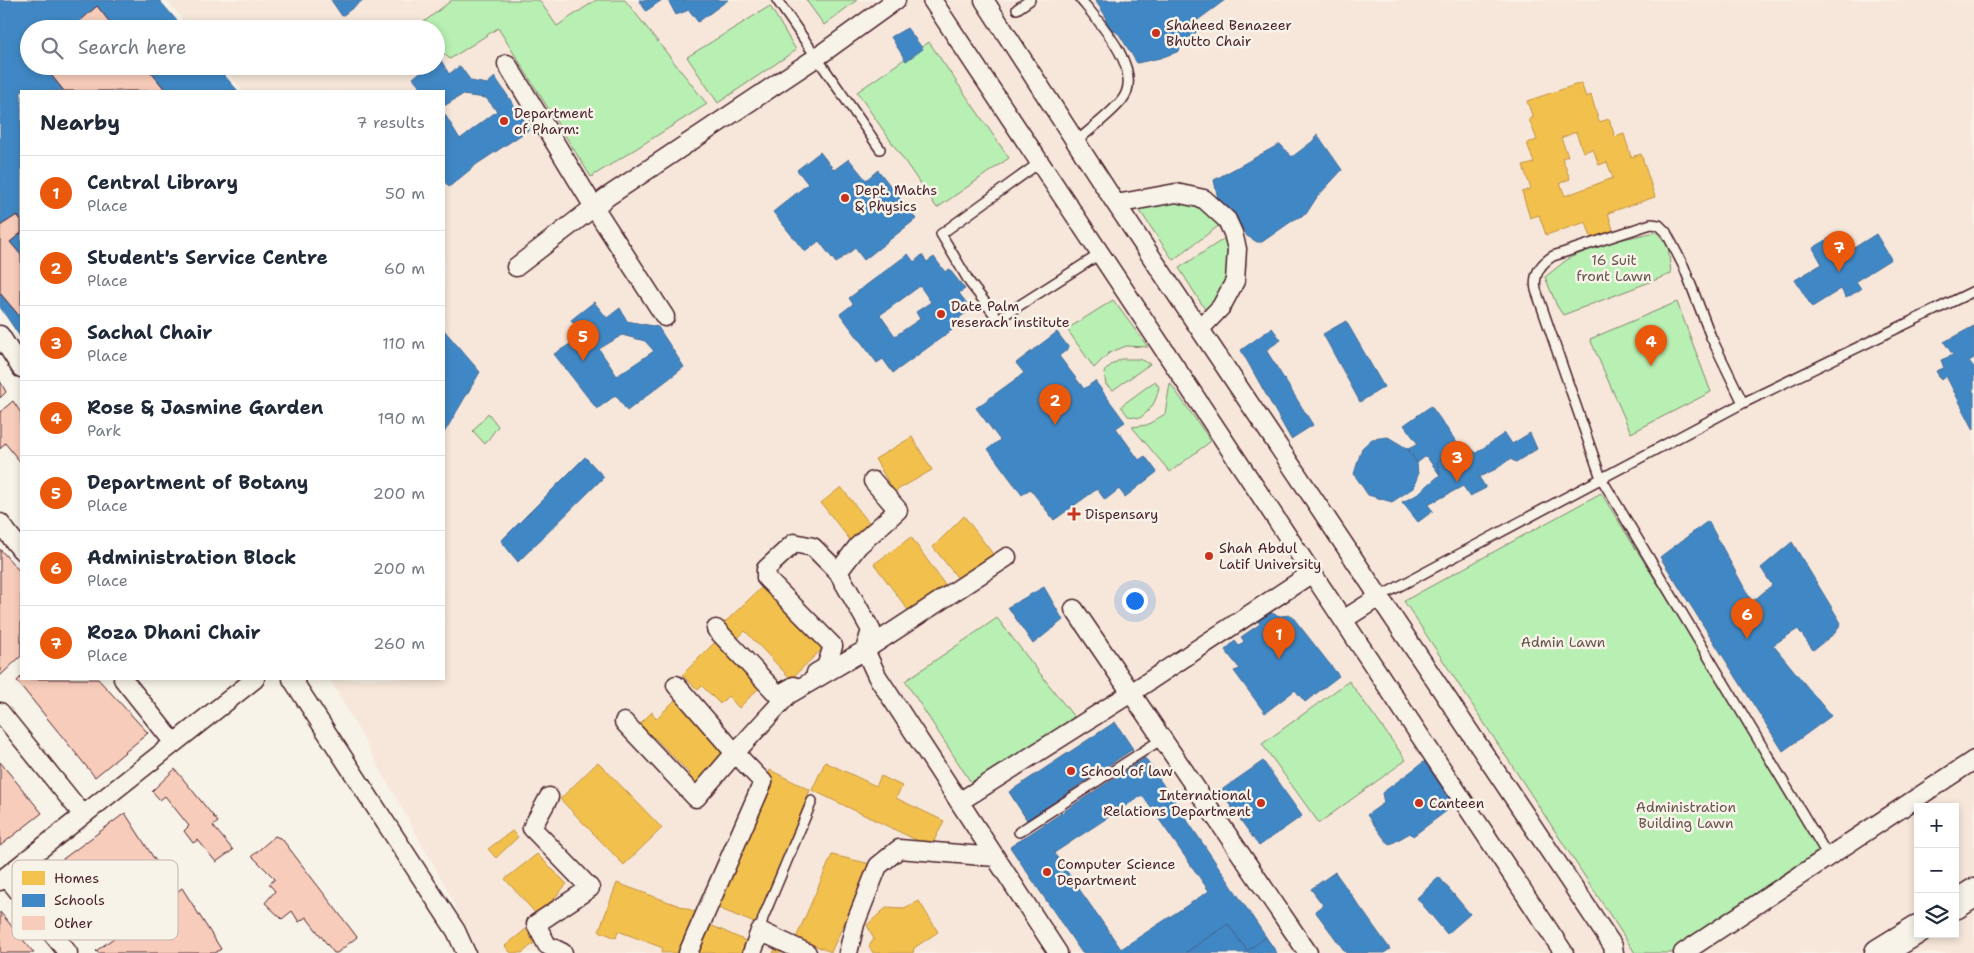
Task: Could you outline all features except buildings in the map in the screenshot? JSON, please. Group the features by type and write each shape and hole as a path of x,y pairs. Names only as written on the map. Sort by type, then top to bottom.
{"main road":[{"path":"1959,902 1974,893"},
{"path":"1879,953 1914,931"}],"street":[{"path":"516,266 594,207 816,58 896,0"},
{"path":"932,0 1564,953"},
{"path":"984,0 1116,204 1613,946 1614,953"},
{"path":"507,64 594,207 665,317"},
{"path":"1116,204 1176,193 1204,199 1226,220 1234,233 1236,249 1235,281 1221,308 1200,329"},
{"path":"0,335 20,366"},
{"path":"838,572 858,546 898,510 873,482"},
{"path":"0,523 20,549"},
{"path":"716,630 778,695 826,667 833,646 766,578 766,569 794,543 813,547 838,572 871,630 865,650 877,676 1058,953"},
{"path":"624,722 696,798 788,695 865,650 1007,557"},
{"path":"959,802 1131,693 1312,573"},
{"path":"1343,620 1379,597"},
{"path":"1074,609 1308,953"},
{"path":"124,680 174,743"},
{"path":"27,860 255,680"},
{"path":"293,680 456,931 466,953"},
{"path":"676,685 763,782 688,953"},
{"path":"0,712 83,815"},
{"path":"1683,953 1974,760"},
{"path":"549,797 532,828 590,888 536,924 546,945 563,953"},
{"path":"848,953 855,924 878,866 899,849 995,856"},
{"path":"3,879 12,889"},
{"path":"752,953 760,931 807,953"},
{"path":"57,940 68,953"}],"lane":[{"path":"777,0 880,149"},
{"path":"1017,9 1030,0"},
{"path":"1076,142 1122,100 1127,91 1128,79 1120,52 1081,0"},
{"path":"1039,163 941,234 970,283 998,319 1100,254"},
{"path":"1743,404 1711,337 1684,268 1666,232 1659,226 1650,224 1553,256 1544,262 1537,272 1534,281 1536,290 1601,478 1828,856"},
{"path":"1379,597 1743,404 1974,291"},
{"path":"1019,832 1162,739"},
{"path":"760,931 763,918 812,801"}],"shaded area":[{"name":"Shah Abdul Latif University","path":"166,0 1974,0 1974,953 476,953 450,895 331,680 445,680 445,431 480,372 445,329 445,90 242,90 230,75 445,75 445,20 183,20"}],"green space":[{"path":"452,0 539,0 557,26 596,0 625,0 707,104 591,177 498,28 450,59 445,55 445,20 426,20"},
{"path":"806,0 857,0 824,25"},
{"path":"770,6 796,50 718,103 687,57"},
{"path":"929,42 1009,158 937,208 857,92"},
{"path":"1144,198 1204,199 1221,224 1173,260 1138,208"},
{"name":"16 Suit front Lawn","path":"1656,232 1668,245 1671,274 1563,315 1557,306 1545,277 1569,258 1609,242"},
{"path":"1233,233 1235,281 1208,314 1179,268"},
{"path":"1113,300 1148,347 1126,346 1109,353 1094,368 1067,329"},
{"path":"1677,302 1711,392 1631,433 1590,339"},
{"path":"1121,359 1139,359 1150,364 1113,390 1106,385 1104,372"},
{"path":"1155,381 1159,387 1155,401 1148,411 1140,418 1128,416 1121,406"},
{"path":"1170,383 1211,441 1170,472 1132,427 1147,425 1165,414"},
{"path":"488,413 498,426 485,444 473,431"},
{"name":"Admin Lawn","path":"1601,493 1828,856 1696,953 1635,953 1404,601"},
{"path":"997,618 1074,717 974,787 905,681"},
{"path":"1349,681 1406,760 1319,823 1262,744"}],"place":[{"name":"Shaheed Benazeer Bhutto Chair","path":"1156,33"},
{"name":"Department of Pharm:","path":"504,121"},
{"name":"Dept. Maths & Physics","path":"845,198"},
{"name":"Roza Dhani Chair","path":"1839,272"},
{"name":"Date Palm reserach institute","path":"941,314"},
{"name":"Department of Botany","path":"583,361"},
{"name":"Rose & Jasmine Garden","path":"1651,366"},
{"name":"Student's Service Centre","path":"1055,425"},
{"name":"Sachal Chair","path":"1457,482"},
{"name":"Dispensary","path":"1074,514"},
{"name":"Shah Abdul Latif University","path":"1209,556"},
{"name":"Administration Block","path":"1747,639"},
{"name":"Central Library","path":"1279,659"},
{"name":"School of law","path":"1071,771"},
{"name":"International Relations Department","path":"1261,803"},
{"name":"Canteen","path":"1419,803"},
{"name":"Computer Science Department","path":"1047,872"}],"park label":[{"name":"Administration Building Lawn","path":"1686,816"}]}
